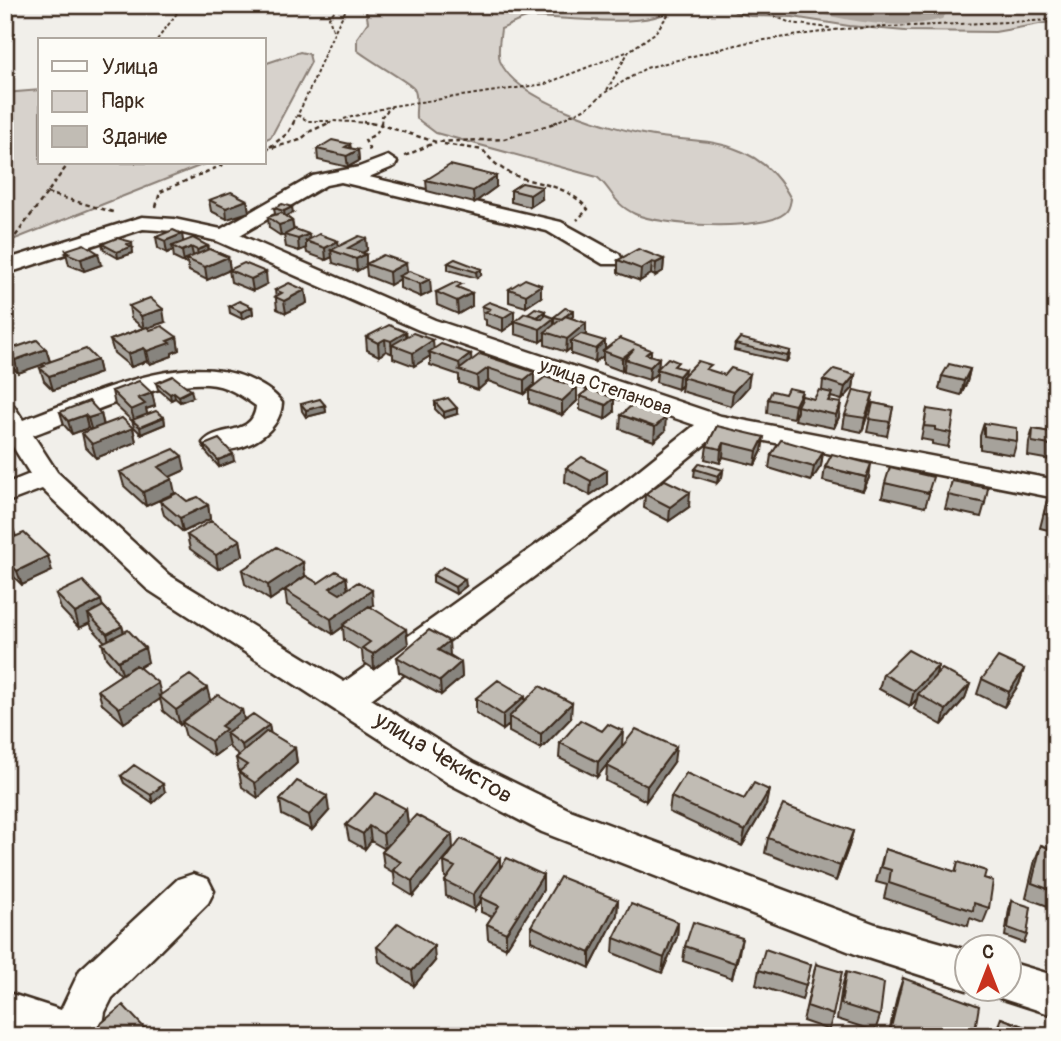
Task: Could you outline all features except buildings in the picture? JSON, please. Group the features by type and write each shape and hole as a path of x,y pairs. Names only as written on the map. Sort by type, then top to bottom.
{"street":[{"path":"224,236 320,180 364,172 388,162"},
{"path":"341,176 554,226 611,259"},
{"path":"5,267 142,223"},
{"name":"улица Степанова","path":"142,223 174,225 224,236 427,325 715,423 1056,489"},
{"path":"12,422 158,379 213,376 256,392 269,403 270,415 263,426 250,433 217,443"},
{"name":"улица Чекистов","path":"12,422 46,477 158,582 461,773 556,821 873,942 953,966"},
{"path":"346,699 630,491 715,423"},
{"path":"5,494 46,477"},
{"path":"5,1013 77,1036 83,1010 96,984 193,891"},
{"path":"1023,986 1056,996"}],"path":[{"path":"158,38 183,5"},
{"path":"333,30 329,17 340,5"},
{"path":"266,149 288,133 299,115 330,46 333,30 349,5"},
{"path":"266,150 300,140 311,131 333,121 392,106 545,84 629,51 655,33 675,5"},
{"path":"746,5 791,23 842,29"},
{"path":"392,106 382,116 376,134 365,140 368,150 388,162 417,153 436,142 504,139 555,123 588,107 606,92 653,66 744,43 842,29 1056,20"},
{"path":"606,92 629,51"},
{"path":"299,115 308,121 359,121 381,125 436,142 483,150 494,167 512,176 574,194 588,209 564,232"},
{"path":"5,249 68,164"},
{"path":"47,193 107,209 142,223 159,203 160,192 225,164"}],"green space":[{"path":"365,5 675,5 666,13 631,20 524,19 501,29 500,61 525,89 568,111 637,133 714,143 752,156 780,182 791,199 789,208 773,219 756,223 711,225 666,222 627,210 597,177 436,133 416,118 417,99 414,89 357,50 357,38 368,22"},
{"path":"728,5 1056,5 1056,21 995,32 905,31 793,17 750,16 735,12"},
{"path":"300,52 309,54 311,62 271,137 266,139 266,63"},
{"path":"38,90 38,164 204,164 5,243 5,93"}],"waterway":[{"path":"807,5 851,14 908,19 933,16 940,12 944,5"}]}
